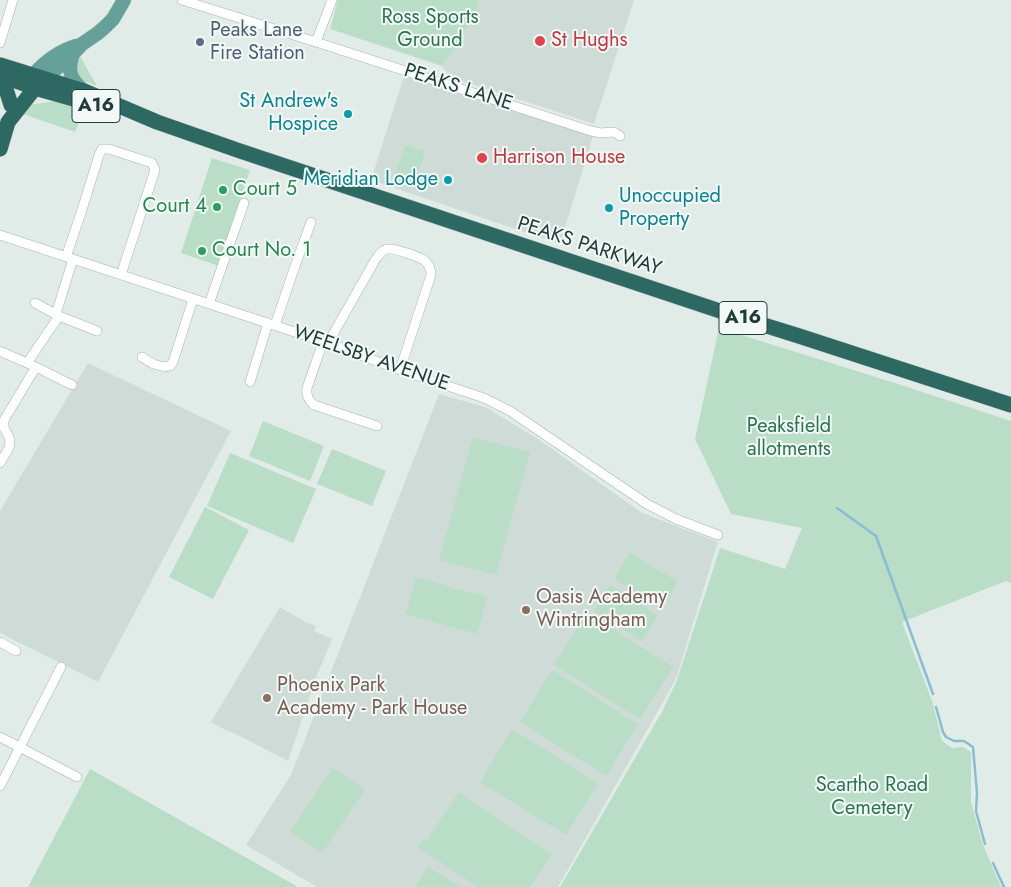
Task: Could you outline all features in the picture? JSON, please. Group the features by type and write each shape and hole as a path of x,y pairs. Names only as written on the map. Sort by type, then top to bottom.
{"highway":[{"name":"PEAKS PARKWAY","path":"0,65 35,81 240,151 734,316 1011,405"},
{"name":"PEAKS PARKWAY","path":"0,77 35,81 84,91 157,122"},
{"path":"0,77 11,104 0,149"},
{"path":"11,104 35,81"},
{"path":"8,122 35,81"}],"main road":[{"path":"35,81 51,59 66,49 77,49 106,26 124,0"},
{"name":"A16","path":"77,49 70,61 70,72 76,84 84,91"}],"street":[{"path":"0,43 13,0"},
{"name":"PEAKS LANE","path":"182,0 592,132 600,134 614,132 620,136"},
{"path":"316,42 332,0"},
{"path":"0,463 9,448 10,442 4,428 4,420 57,315 82,210 102,149 109,149 152,163 155,170 121,275"},
{"path":"210,304 244,203"},
{"path":"250,382 312,222"},
{"name":"WEELSBY AVENUE","path":"0,234 326,342 400,370 484,398 510,411 647,504 676,519 718,535"},
{"path":"377,426 314,404 308,398 307,388 326,342 374,262 382,251 388,249 422,258 429,266 431,276 400,370"},
{"path":"142,357 152,365 170,366 193,299"},
{"path":"35,304 97,331"},
{"path":"2,356 31,365 72,385"},
{"path":"0,642 16,651"},
{"path":"0,786 61,666"},
{"path":"0,737 77,777"}],"shaded area":[{"name":"St Hughs","path":"479,0 634,0 594,124 450,77 442,66 475,17"},
{"name":"Harrison House","path":"404,76 593,136 560,244 371,180"},
{"path":"88,363 231,431 98,682 0,633 0,511"},
{"name":"Oasis Academy Wintringham","path":"439,394 485,407 538,439 642,513 718,542 676,679 558,887 317,887 246,845 291,775"},
{"name":"Phoenix Park Academy - Park House","path":"280,607 305,622 316,626 314,631 332,639 317,675 288,761 211,722"}],"green space":[{"name":"Ross Sports Ground","path":"338,0 479,0 475,17 442,66 330,29"},
{"path":"80,56 97,86 84,81 76,71 77,58"},
{"path":"56,101 83,111 75,132 20,113 29,105"},
{"path":"405,145 425,151 413,188 393,182"},
{"path":"212,158 250,170 219,266 181,253"},
{"path":"719,328 1011,421 1011,583 1006,581 902,622 932,701 942,741 952,748 963,747 971,752 971,802 983,845 1001,887 560,887 663,710 677,680 720,548 785,569 802,528 731,514 695,439"},
{"path":"263,421 324,446 310,481 249,456"},
{"path":"473,437 530,452 496,575 439,560"},
{"path":"332,449 386,471 372,506 317,484"},
{"path":"230,453 316,489 293,543 207,506"},
{"path":"205,507 249,530 213,599 169,577"},
{"path":"630,552 678,582 662,608 614,579"},
{"path":"416,577 487,597 477,634 406,614"},
{"path":"610,585 658,615 642,641 594,611"},
{"path":"587,613 673,667 640,719 554,665"},
{"path":"552,670 638,724 606,776 520,722"},
{"path":"512,729 598,783 566,835 480,782"},
{"path":"333,768 365,789 322,853 290,832"},
{"path":"90,769 298,887 28,887"},
{"path":"459,792 552,854 530,887 478,887 418,847 423,839 427,840"},
{"path":"428,867 461,887 415,887"}],"waterway":[{"path":"837,508 876,536 933,694"},
{"path":"936,707 946,737 954,741 964,741 973,747 977,793 976,811 985,844"},
{"path":"993,863 1004,887"}],"place":[{"name":"St Hughs","path":"540,41"},
{"name":"Peaks Lane Fire Station","path":"200,42"},
{"name":"St Andrew's Hospice","path":"348,114"},
{"name":"Harrison House","path":"482,158"},
{"name":"Meridian Lodge","path":"448,180"},
{"name":"Court 5","path":"223,190"},
{"name":"Court 4","path":"217,207"},
{"name":"Unoccupied Property","path":"609,208"},
{"name":"Court No. 1","path":"202,251"},
{"name":"Oasis Academy Wintringham","path":"526,610"},
{"name":"Phoenix Park Academy - Park House","path":"267,698"}],"park label":[{"name":"Peaksfield allotments","path":"789,438"},
{"name":"Scartho Road Cemetery","path":"872,798"}]}
